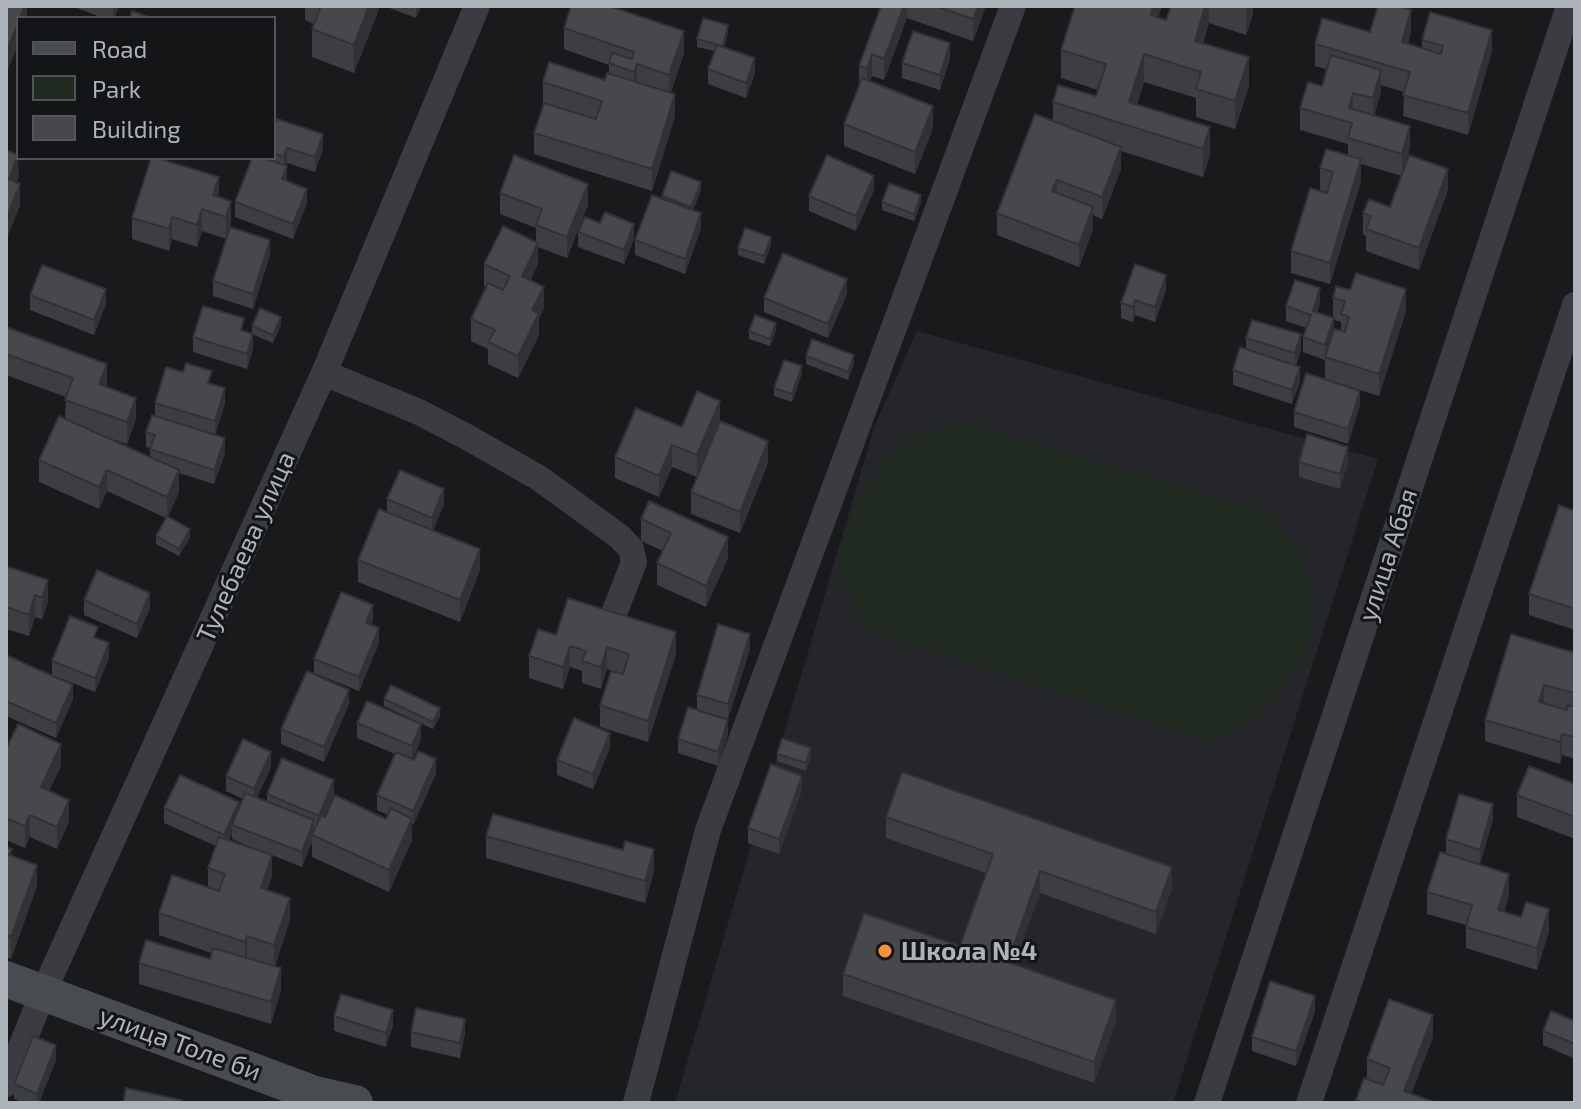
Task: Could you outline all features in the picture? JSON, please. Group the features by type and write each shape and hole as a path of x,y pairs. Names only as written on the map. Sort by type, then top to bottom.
{"main road":[{"name":"улица Толе би","path":"6,979 315,1094 355,1103"}],"street":[{"name":"Тулебаева улица","path":"6,1084 43,993 324,373 477,6"},
{"path":"636,1103 708,830 1013,6"},
{"name":"улица Абая","path":"1207,1103 1569,6"},
{"path":"1309,1103 1575,305"},
{"path":"324,373 419,412 467,437 539,478 620,537 631,549 634,562 611,621"}],"shaded area":[{"path":"917,331 1378,459 1173,1103 675,1103 875,425"}],"green space":[{"path":"966,423 1274,514 1301,551 1315,603 1308,648 1281,691 1245,727 1209,742 867,630 841,574 840,558 849,520 882,465 907,440"}],"building":[{"path":"6,6 25,6 21,16 16,16 16,29 6,52"},
{"path":"321,6 369,6 354,45 312,29"},
{"path":"571,6 609,6 684,31 669,75 637,64 634,72 609,63 612,53 632,59 634,52 564,28"},
{"path":"881,6 904,6 884,59 872,54 867,69 859,66"},
{"path":"935,6 978,6 973,19"},
{"path":"1075,6 1153,6 1151,15 1166,20 1171,6 1205,6 1195,41 1249,57 1235,101 1196,89 1201,72 1144,54 1129,102 1210,127 1203,149 1053,102 1058,85 1096,96 1106,64 1061,50"},
{"path":"1378,6 1398,6 1411,10 1402,42 1441,54 1443,46 1422,40 1430,12 1492,30 1468,113 1403,95 1410,72 1315,44 1322,18 1370,32"},
{"path":"703,18 728,25 723,46 697,39"},
{"path":"913,31 950,43 940,75 902,63"},
{"path":"717,45 755,58 746,83 708,69"},
{"path":"1331,55 1381,70 1373,98 1353,93 1349,108 1410,126 1402,154 1348,138 1352,123 1300,108 1308,82 1322,86"},
{"path":"549,62 605,80 607,73 675,94 652,169 534,133 544,103 596,119 602,101 543,82"},
{"path":"862,78 933,106 915,152 844,124"},
{"path":"1035,114 1121,147 1102,197 1057,180 1052,191 1093,207 1079,245 997,213"},
{"path":"277,119 323,134 315,157 287,148 284,157 276,154"},
{"path":"1326,149 1361,159 1330,263 1291,251 1310,188 1327,193 1333,172 1320,168"},
{"path":"6,150 16,154 9,179 20,184 6,219"},
{"path":"514,155 588,184 567,237 536,225 542,209 500,193"},
{"path":"827,155 874,176 856,216 809,196"},
{"path":"1409,155 1448,169 1419,248 1366,229 1371,216 1363,213 1369,199 1390,207"},
{"path":"150,160 164,160 219,177 213,195 231,201 226,217 202,209 197,225 172,217 169,229 132,218"},
{"path":"251,160 269,160 287,166 282,179 307,189 293,224 235,202"},
{"path":"671,171 701,182 691,207 662,196"},
{"path":"889,183 921,195 914,214 882,202"},
{"path":"652,195 701,213 685,259 635,240"},
{"path":"605,212 634,224 624,250 578,232 585,217 600,223"},
{"path":"503,226 538,243 522,276 544,287 532,310 539,313 518,356 488,342 495,330 471,319 488,283 503,290 510,276 484,264"},
{"path":"230,227 270,240 253,294 213,281"},
{"path":"745,228 771,237 764,256 738,248"},
{"path":"783,253 847,279 828,324 764,298"},
{"path":"1135,264 1166,275 1155,307 1135,300 1133,307 1121,303"},
{"path":"42,265 106,289 94,320 30,295"},
{"path":"1356,273 1406,289 1379,374 1325,357 1334,329 1345,332 1349,317 1341,314 1345,301 1333,298 1336,286 1350,290"},
{"path":"1295,280 1320,288 1313,311 1334,318 1325,345 1303,337 1311,315 1286,306"},
{"path":"203,306 244,318 241,330 253,334 247,354 193,337"},
{"path":"260,308 281,317 273,335 252,326"},
{"path":"755,315 776,323 770,339 749,331"},
{"path":"1252,320 1301,334 1295,353 1246,338"},
{"path":"6,327 107,364 99,384 136,398 127,422 65,400 73,378 6,354"},
{"path":"812,339 854,355 848,372 806,356"},
{"path":"1240,347 1300,367 1292,390 1233,370"},
{"path":"784,360 802,366 792,394 774,388"},
{"path":"186,363 212,371 208,383 225,388 215,421 155,403 166,367 183,372"},
{"path":"1306,373 1360,391 1348,429 1294,412"},
{"path":"697,391 720,401 697,455 672,445 659,476 615,457 636,408 682,427"},
{"path":"152,415 225,438 214,470 150,449 155,435 146,432"},
{"path":"59,416 179,470 167,497 107,470 99,487 39,460"},
{"path":"720,421 768,441 740,512 691,492"},
{"path":"1307,434 1348,447 1340,474 1299,462"},
{"path":"400,470 444,489 432,518 387,499"},
{"path":"649,501 728,537 706,586 657,563 671,533 641,519"},
{"path":"1559,505 1575,511 1575,609 1529,594"},
{"path":"379,509 480,549 460,600 358,560"},
{"path":"167,516 190,529 179,549 156,536"},
{"path":"6,566 48,580 42,598 35,595 29,615 6,607"},
{"path":"97,570 150,593 137,624 84,600"},
{"path":"341,592 373,605 366,623 379,628 359,677 314,659"},
{"path":"568,598 676,632 648,721 600,705 611,671 623,674 629,654 607,647 601,667 582,661 586,651 570,646 563,667 529,656 538,629 556,635"},
{"path":"70,616 98,627 94,637 109,643 95,678 52,661"},
{"path":"718,624 750,634 728,704 697,695"},
{"path":"1511,634 1575,653 1574,693 1544,685 1539,702 1567,710 1568,705 1575,707 1575,737 1562,734 1560,742 1485,720"},
{"path":"6,655 73,685 56,723 6,701"},
{"path":"307,671 349,690 324,747 281,729"},
{"path":"391,685 440,708 433,722 384,699"},
{"path":"367,701 421,724 412,746 357,723"},
{"path":"688,707 728,720 718,752 678,739"},
{"path":"574,718 610,733 593,774 557,760"},
{"path":"18,724 61,744 41,787 69,800 57,827 30,815 25,826 6,818 6,749"},
{"path":"782,738 811,748 806,763 777,754"},
{"path":"243,739 271,752 254,789 226,776"},
{"path":"418,751 436,759 413,811 377,795 396,752 414,760"},
{"path":"282,758 334,780 319,816 267,794"},
{"path":"771,764 802,776 779,839 748,828"},
{"path":"1529,766 1575,784 1575,817 1517,795"},
{"name":"Школа №4","path":"902,772 1172,867 1156,912 1040,871 1008,962 1116,1000 1094,1062 843,974 864,913 960,946 993,854 886,817"},
{"path":"180,775 239,802 224,835 164,808"},
{"path":"245,793 314,820 302,852 232,825"},
{"path":"1459,794 1493,804 1480,850 1446,839"},
{"path":"335,795 386,819 391,808 412,819 389,870 312,835"},
{"path":"493,814 623,850 625,841 654,849 645,881 486,836"},
{"path":"219,837 272,855 261,888 290,898 274,945 247,936 245,942 159,913 172,875 219,891 225,874 208,868"},
{"path":"6,847 12,849 9,855 37,865 11,937 6,935"},
{"path":"1440,852 1509,874 1498,910 1521,917 1526,902 1549,909 1537,948 1466,927 1472,905 1427,892"},
{"path":"146,940 210,959 213,948 281,968 271,1002 139,963"},
{"path":"1270,981 1315,996 1296,1051 1252,1037"},
{"path":"341,994 393,1010 386,1033 334,1016"},
{"path":"1389,999 1433,1015 1404,1091 1437,1103 1365,1103 1356,1100 1364,1078 1383,1085 1390,1068 1367,1059"},
{"path":"416,1008 465,1019 460,1043 411,1032"},
{"path":"1551,1011 1575,1021 1575,1044 1543,1031"},
{"path":"33,1036 56,1045 37,1094 14,1084"},
{"path":"126,1088 182,1100 181,1103 123,1103"}],"place":[{"name":"Школа №4","path":"885,951"}]}
